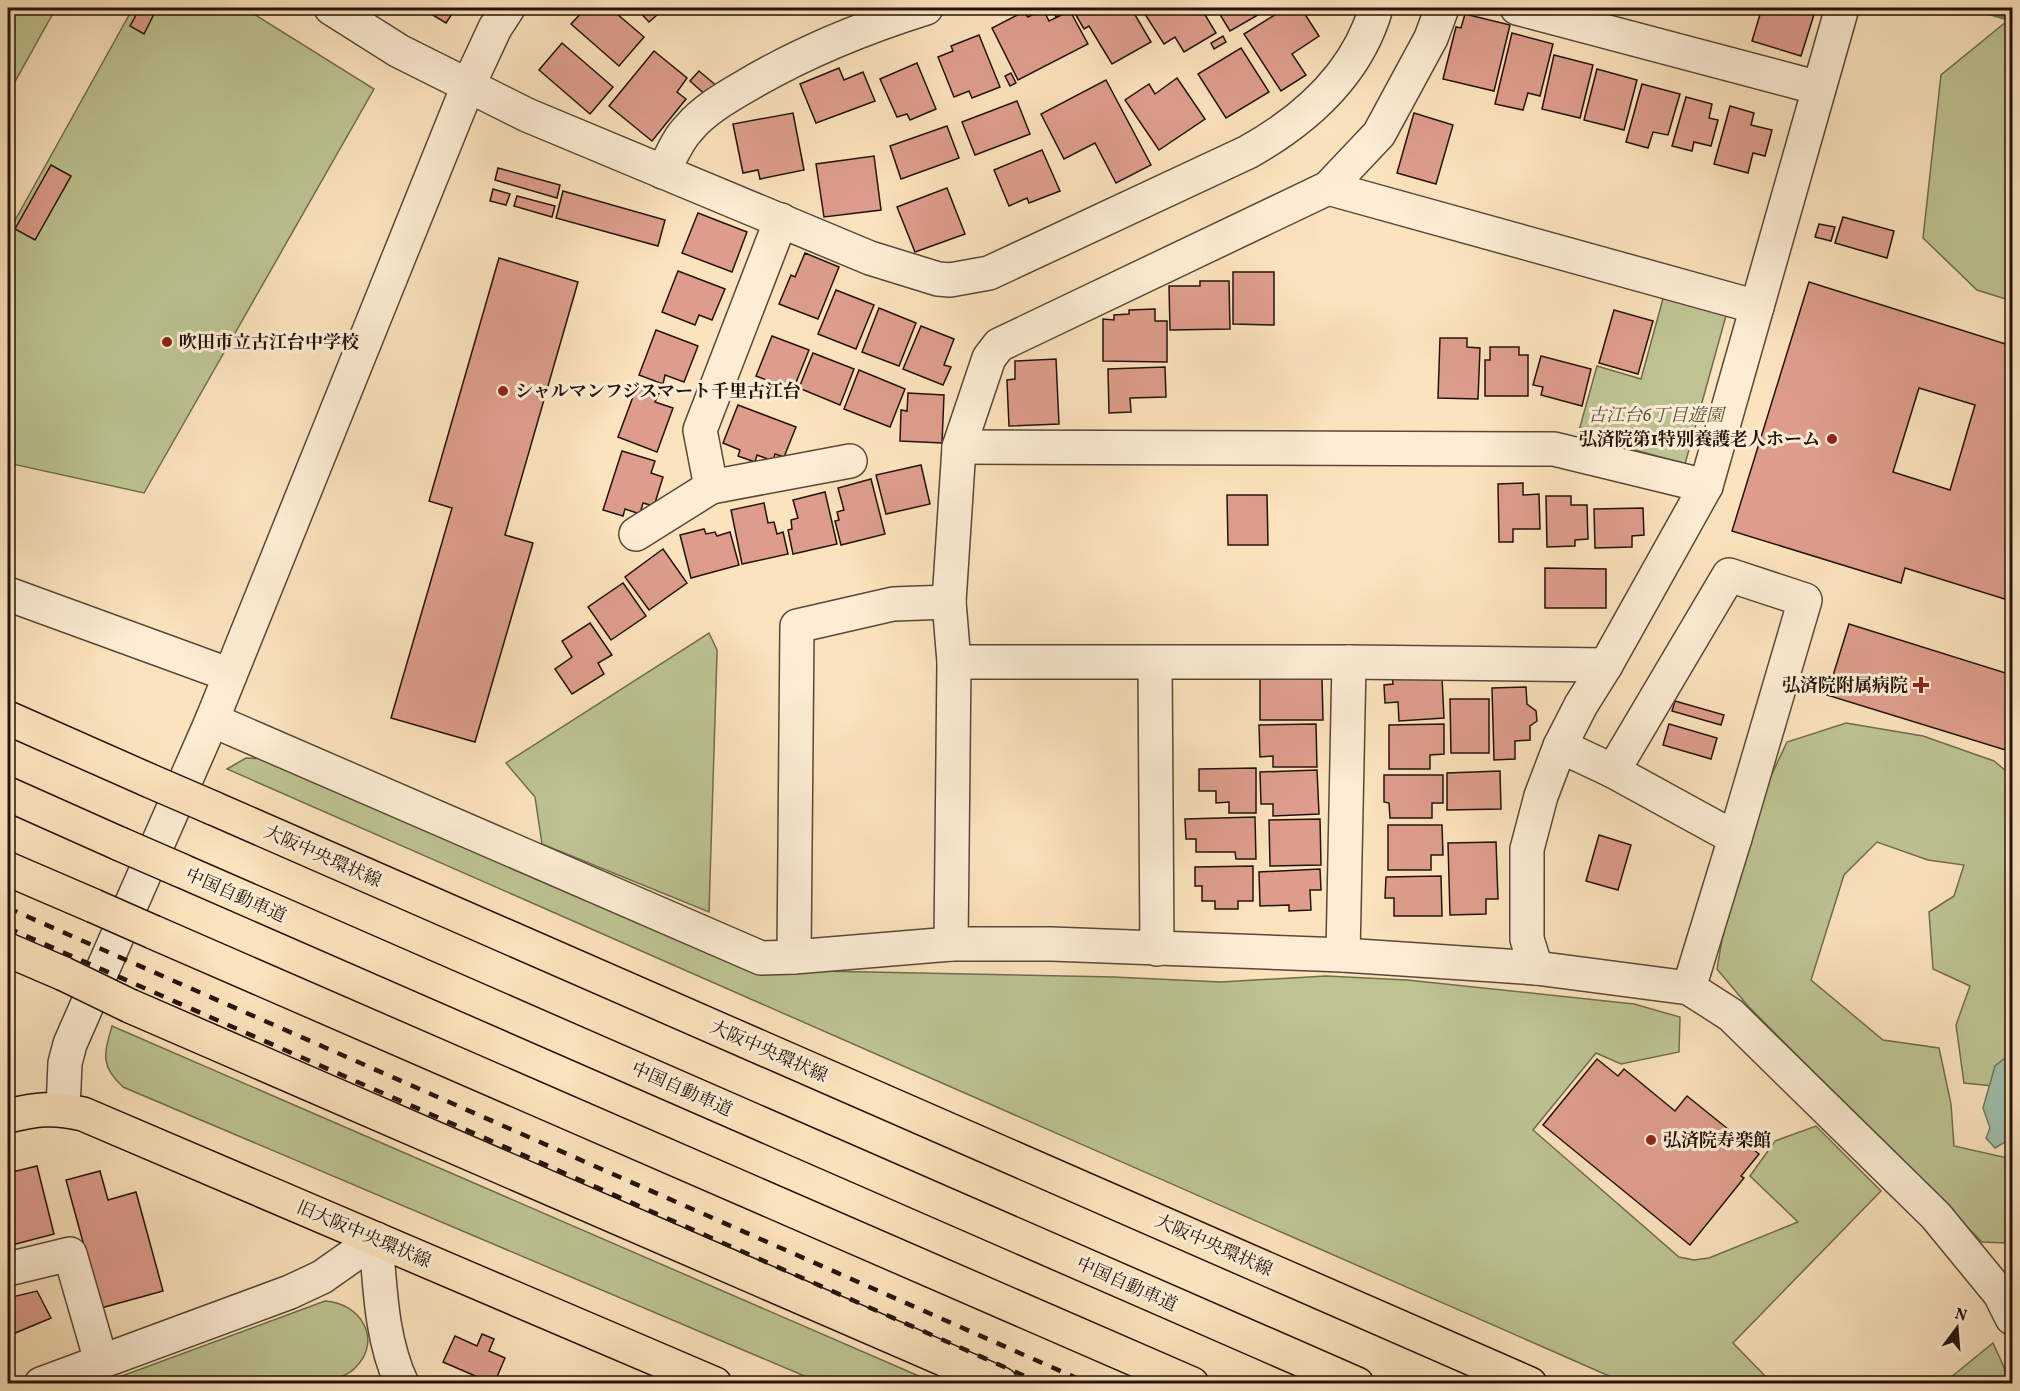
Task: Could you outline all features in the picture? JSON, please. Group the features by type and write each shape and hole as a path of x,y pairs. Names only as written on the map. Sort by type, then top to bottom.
{"main road":[{"name":"大阪中央環状線","path":"8,718 1530,1383"},
{"name":"中国自動車道","path":"8,794 1357,1383"},
{"path":"8,868 1192,1383"},
{"path":"8,950 130,1006 1001,1383"},
{"name":"旧大阪中央環状線","path":"8,1116 45,1108 83,1113 715,1383"}],"street":[{"path":"331,8 399,51 527,115 870,258 938,279 950,280 989,273 1248,153 1278,135 1314,107 1342,74 1364,37 1376,8"},
{"path":"63,1109 65,1063 70,1044 212,720 468,86 495,28 508,8"},
{"path":"663,172 689,127 729,96 786,63 886,20 926,8"},
{"path":"951,944 954,662 949,602 959,447 989,357 999,345 1328,188 1379,134 1431,38 1442,8"},
{"path":"1517,8 1819,88"},
{"path":"1536,968 1527,939 1527,849 1541,796 1560,747 1581,705 1606,665 1706,486 1842,8"},
{"path":"1328,188 1757,307"},
{"path":"711,487 700,430 781,220"},
{"path":"959,447 1554,449 1706,486"},
{"path":"636,534 711,487 850,461"},
{"path":"1613,771 1729,575 1805,600 1689,988"},
{"path":"8,594 230,675"},
{"path":"794,957 797,626 893,604 949,602"},
{"path":"954,662 1349,662 1606,665"},
{"path":"1342,955 1349,662"},
{"path":"1155,663 1156,949"},
{"path":"212,720 761,958 951,944 1051,944 1342,955 1536,968 1689,988 1731,1015 1936,1216 2008,1297"},
{"path":"1560,747 1613,771 1735,838"},
{"path":"41,1383 290,1292 322,1277 376,1239"},
{"path":"376,1239 389,1347 399,1383"},
{"path":"8,1269 70,1254 101,1361"}],"green space":[{"path":"8,8 56,8 8,94"},
{"path":"133,8 244,8 374,89 144,493 8,463 8,233"},
{"path":"2012,17 2012,301 1977,290 1923,238 1941,75"},
{"name":"古江台6丁目遊園","path":"1664,295 1727,312 1685,464 1578,434 1597,366 1641,379"},
{"path":"709,633 717,654 709,912 542,844 535,797 506,763"},
{"path":"1846,723 1923,736 1994,761 2012,776 2012,1088 1964,1083 1956,1025 1970,986 1933,969 1929,912 1954,896 1964,865 1928,860 1877,842 1844,875 1811,980 1883,1040 1939,1048 1951,1104 1954,1146 2012,1159 2012,1239 2005,1243 1982,1242 1748,1006 1717,969 1738,846 1787,742"},
{"path":"246,758 268,759 742,968 769,974 819,971 1114,977 1221,982 1326,976 1407,980 1634,1004 1680,1017 1679,1052 1621,1064 1596,1053 1533,1130 1679,1257 1694,1260 1709,1258 1798,1222 1750,1176 1775,1141 1816,1126 1881,1191 1733,1343 1772,1383 1625,1383 227,769"},
{"path":"112,1026 935,1383 821,1383 123,1087 110,1073 107,1066 107,1044"},
{"path":"325,1301 337,1303 357,1315 364,1324 367,1334 364,1356 353,1370 336,1379 323,1383 103,1383"},
{"path":"1993,1343 2004,1367 2008,1383 1944,1383"}],"shaded area":[{"path":"2009,1055 2012,1058 2012,1144 2005,1142 1995,1148 1986,1138 1990,1128 1983,1108 1995,1066"}],"building":[{"path":"140,8 156,10 144,34 130,26"},
{"path":"421,8 456,8 446,23"},
{"path":"586,8 610,8 644,37 619,66 571,24"},
{"path":"636,8 665,8 649,22"},
{"path":"1051,8 1064,8 1066,12 1056,17"},
{"path":"1078,8 1131,8 1151,42 1112,64 1089,26 1084,29 1073,10"},
{"path":"1141,8 1201,8 1216,33 1184,52 1175,37 1164,44"},
{"path":"1216,8 1270,8 1230,31"},
{"path":"1286,8 1301,8 1319,36 1292,54 1306,75 1281,91 1244,34"},
{"path":"1762,8 1816,8 1801,56 1752,41"},
{"path":"1043,9 1049,21 1070,11 1088,44 1018,80 992,28 1023,12 1028,17"},
{"path":"1465,14 1510,25 1494,91 1443,79 1456,27 1461,28"},
{"path":"1512,33 1553,44 1540,96 1528,93 1523,110 1495,104"},
{"path":"979,35 1000,87 972,98 969,91 954,97 938,57 953,51 951,46"},
{"path":"1223,36 1226,42 1214,49 1211,43"},
{"path":"562,43 613,87 590,114 539,70"},
{"path":"1241,48 1269,92 1226,118 1198,74"},
{"path":"654,51 687,78 677,92 686,99 652,141 609,106"},
{"path":"1554,55 1593,65 1580,118 1542,109"},
{"path":"917,63 936,109 910,120 907,114 897,117 880,79"},
{"path":"839,68 844,80 863,72 875,101 816,123 800,84"},
{"path":"1597,69 1637,80 1624,130 1584,120"},
{"path":"699,71 718,87 709,98 690,81"},
{"path":"1011,73 1016,83 1010,86 1005,76"},
{"path":"1177,78 1205,119 1159,150 1125,100 1149,84 1155,94"},
{"path":"1106,80 1151,165 1116,183 1095,143 1064,159 1041,114"},
{"path":"1642,84 1680,94 1668,135 1653,132 1648,148 1626,142"},
{"path":"1686,97 1712,104 1709,118 1718,120 1711,146 1694,142 1692,151 1672,146"},
{"path":"1017,101 1030,134 975,155 962,122"},
{"path":"1730,106 1754,113 1751,125 1772,130 1765,156 1753,153 1748,173 1714,164"},
{"path":"793,113 804,170 760,179 758,170 743,173 733,124"},
{"path":"1414,113 1453,125 1436,184 1397,173"},
{"path":"947,126 959,158 901,179 890,146"},
{"path":"1042,150 1060,191 1029,203 1027,198 1009,206 994,170"},
{"path":"874,156 881,210 824,217 816,164"},
{"path":"51,165 71,176 35,240 15,229"},
{"path":"498,168 560,185 557,198 495,180"},
{"path":"947,188 965,234 915,252 897,207"},
{"path":"493,189 510,194 506,205 490,201"},
{"path":"563,191 665,220 658,246 556,218"},
{"path":"517,196 555,206 552,217 514,206"},
{"path":"698,213 747,232 732,272 682,253"},
{"path":"1843,217 1894,231 1887,258 1835,243"},
{"path":"1819,224 1835,227 1831,241 1815,237"},
{"path":"805,253 839,267 818,319 779,304 791,275 795,277"},
{"name":"シャルマンフジスマート千里古江台","path":"499,258 578,282 505,535 533,543 475,742 391,718 452,508 429,501"},
{"path":"678,271 725,289 712,320 699,315 695,325 662,312"},
{"path":"1233,272 1274,272 1274,325 1233,324"},
{"path":"1200,281 1229,281 1230,329 1170,330 1169,286 1200,286"},
{"name":"弘済院第1特別養護老人ホーム","path":"1809,282 2012,346 2011,601 1905,568 1901,583 1732,531","holes":["1919,388 1975,405 1950,490 1893,472"]},
{"path":"836,290 874,305 856,349 818,334"},
{"path":"879,308 916,323 899,366 862,352"},
{"path":"1155,309 1155,321 1167,321 1167,362 1103,361 1103,319 1114,320 1114,315 1129,314 1129,310"},
{"path":"1614,310 1653,321 1638,374 1599,363"},
{"path":"921,326 954,339 944,365 951,367 943,385 903,369"},
{"path":"656,330 698,346 684,382 665,375 663,384 639,375"},
{"path":"772,336 809,350 793,390 756,376"},
{"path":"1440,338 1467,338 1467,347 1480,348 1478,399 1438,398"},
{"path":"1490,347 1519,347 1519,355 1528,355 1528,396 1485,396 1485,360 1490,360"},
{"path":"813,353 854,369 840,405 799,388"},
{"path":"1541,356 1591,369 1582,406 1541,395 1543,387 1533,385"},
{"path":"1056,359 1059,424 1009,426 1007,380 1015,379 1015,361"},
{"path":"1165,367 1166,397 1130,398 1131,412 1109,413 1108,369"},
{"path":"859,370 905,389 890,427 844,409"},
{"path":"637,386 659,394 655,402 673,408 657,452 618,437"},
{"path":"908,393 944,395 942,443 900,441 901,410 907,411"},
{"path":"738,405 796,427 784,457 775,454 773,461 757,455 755,462 738,456 740,450 723,443"},
{"path":"622,451 655,461 651,473 663,477 654,506 643,503 640,514 625,509 623,516 603,510"},
{"path":"921,465 930,504 886,514 876,475"},
{"path":"871,479 885,534 841,545 835,521 839,520 837,512 844,510 838,488"},
{"path":"1523,483 1523,495 1539,494 1540,529 1513,529 1513,542 1499,542 1498,484"},
{"path":"825,492 837,544 793,554 788,530 792,529 791,520 798,518 793,500"},
{"path":"1227,495 1267,495 1268,545 1228,545"},
{"path":"1546,496 1571,496 1571,505 1587,505 1588,539 1575,540 1575,546 1547,547"},
{"path":"764,503 768,523 774,522 777,534 783,532 788,554 742,564 731,510"},
{"path":"1643,508 1644,535 1632,536 1632,547 1595,548 1594,509"},
{"path":"704,529 706,534 715,532 717,536 730,532 739,565 691,578 680,535"},
{"path":"663,549 687,583 649,610 625,577"},
{"path":"1545,568 1606,569 1606,608 1545,608"},
{"path":"623,583 646,616 611,640 588,607"},
{"path":"590,623 612,655 598,663 604,674 572,694 555,669 572,657 562,641"},
{"name":"弘済院附属病院","path":"1849,624 2012,675 2012,752 1827,695"},
{"path":"1392,674 1442,678 1444,718 1399,721 1398,702 1385,703 1384,685 1393,684"},
{"path":"1260,678 1322,678 1323,720 1260,720"},
{"path":"1526,687 1527,704 1536,711 1537,721 1530,726 1530,740 1515,741 1515,759 1494,760 1492,688"},
{"path":"1450,699 1489,699 1489,753 1451,753"},
{"path":"1675,701 1724,715 1721,725 1672,711"},
{"path":"1316,724 1317,767 1273,767 1273,756 1260,757 1259,725"},
{"path":"1444,724 1444,754 1430,755 1430,769 1389,769 1389,725"},
{"path":"1669,724 1717,738 1711,759 1663,745"},
{"path":"1256,768 1256,813 1229,813 1229,802 1216,803 1216,791 1199,791 1199,769"},
{"path":"1317,770 1319,814 1273,816 1273,804 1261,804 1260,772"},
{"path":"1500,771 1501,809 1447,810 1447,773"},
{"path":"1384,775 1443,775 1443,803 1432,803 1432,818 1390,818 1389,803 1384,802"},
{"path":"1255,817 1256,859 1236,859 1235,852 1196,852 1196,839 1186,839 1185,819"},
{"path":"1320,819 1321,865 1270,866 1269,820"},
{"path":"1388,825 1442,825 1443,855 1431,855 1431,870 1388,870"},
{"path":"1599,835 1631,845 1618,890 1586,881"},
{"path":"1496,842 1498,899 1486,899 1486,914 1450,915 1448,843"},
{"path":"1253,866 1253,901 1238,901 1238,909 1215,909 1215,901 1202,901 1202,886 1195,886 1195,867"},
{"path":"1320,869 1321,890 1310,890 1311,910 1289,911 1289,905 1260,906 1259,872"},
{"path":"1441,876 1442,916 1394,916 1394,898 1385,898 1386,877"},
{"name":"弘済院寿楽館","path":"1597,1059 1618,1076 1624,1069 1675,1111 1687,1096 1759,1154 1741,1176 1744,1178 1690,1245 1543,1125"},
{"path":"37,1166 54,1234 8,1246 8,1173"},
{"path":"100,1171 108,1200 136,1192 163,1291 101,1308 66,1180"},
{"path":"37,1291 51,1318 8,1336 8,1298"},
{"path":"482,1334 494,1339 489,1351 505,1358 494,1384 443,1362 455,1336 477,1346"}],"waterway":[{"path":"1982,8 2012,17"}],"railway":[{"path":"8,908 1090,1384"},
{"path":"8,928 1043,1384"}],"place":[{"name":"吹田市立古江台中学校","path":"167,342"},
{"name":"シャルマンフジスマート千里古江台","path":"503,391"},
{"name":"弘済院第1特別養護老人ホーム","path":"1832,439"},
{"name":"弘済院附属病院","path":"1921,685"},
{"name":"弘済院寿楽館","path":"1651,1140"}]}
